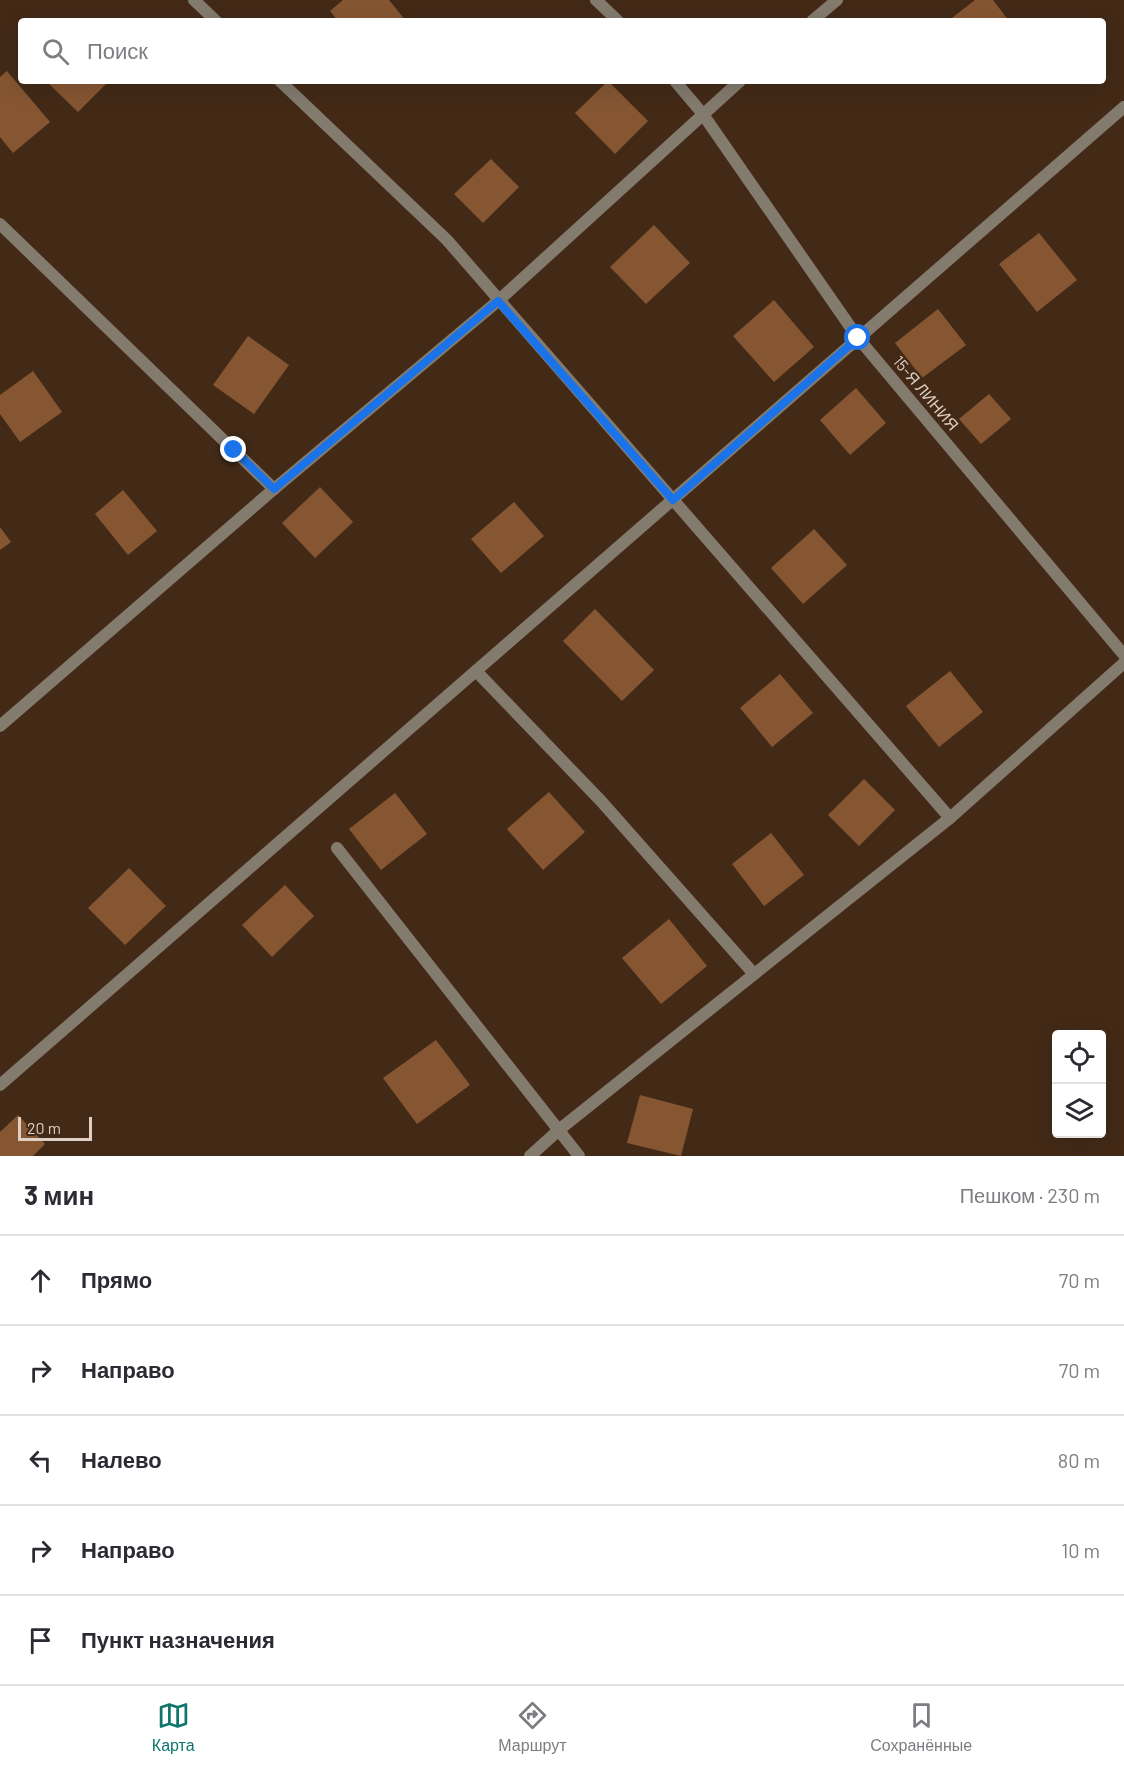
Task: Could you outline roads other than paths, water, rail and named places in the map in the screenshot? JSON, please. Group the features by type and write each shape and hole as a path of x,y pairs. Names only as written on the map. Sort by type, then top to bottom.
{"street":[{"path":"194,0 213,18"},
{"path":"596,0 615,18"},
{"path":"816,18 837,0"},
{"path":"283,84 447,240 950,818"},
{"name":"15-Я ЛИНИЯ","path":"678,84 702,113 858,338 1124,655"},
{"path":"0,726 274,489 498,301 736,84"},
{"path":"0,1085 1124,107"},
{"path":"0,224 274,489"},
{"path":"530,1156 950,818 1124,663"},
{"path":"476,671 601,801 754,974"},
{"path":"337,848 579,1156"}]}
